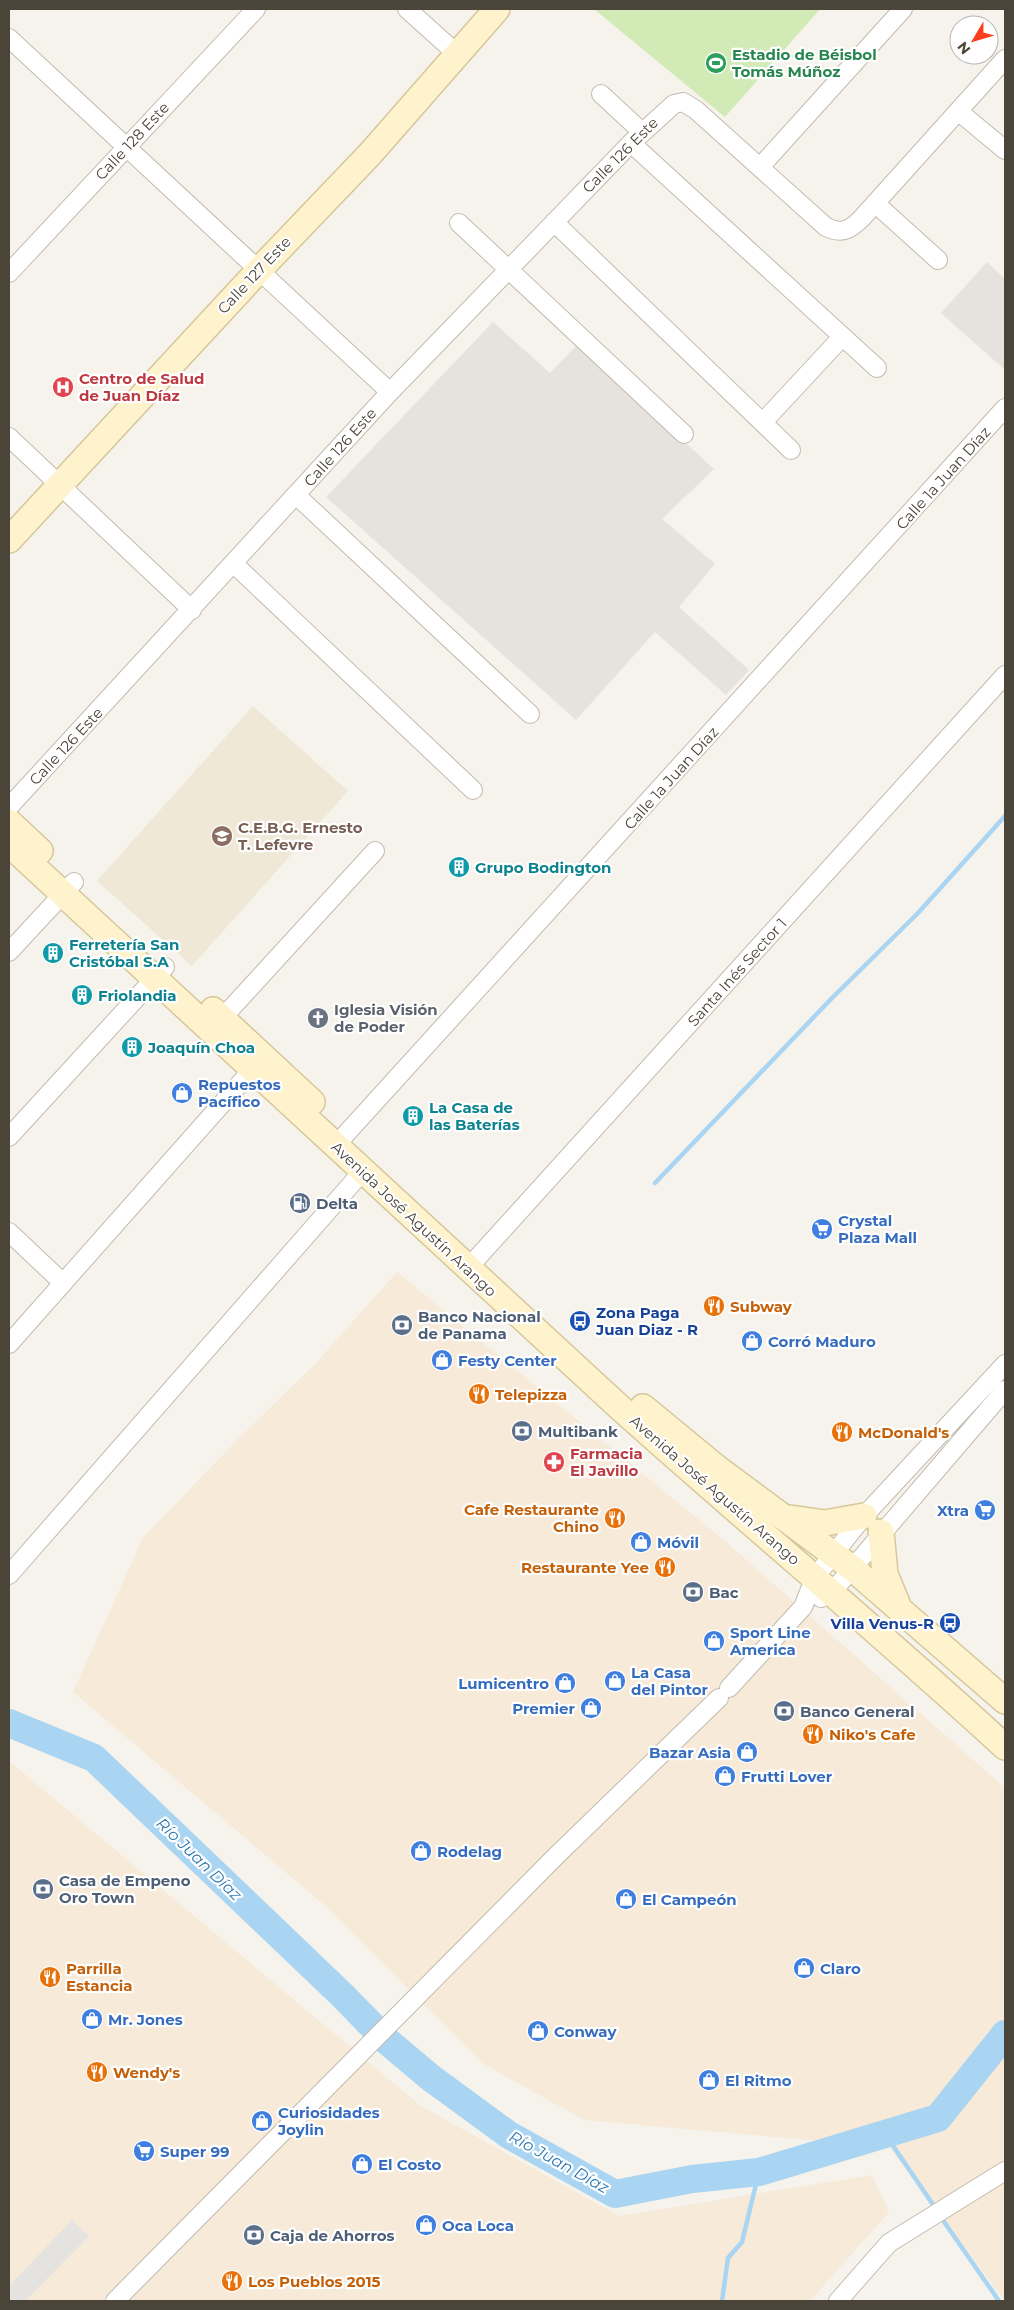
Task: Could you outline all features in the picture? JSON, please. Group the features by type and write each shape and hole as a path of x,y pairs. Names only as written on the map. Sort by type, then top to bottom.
{"main road":[{"name":"Calle 127 Este","path":"9,540 260,269 370,154 497,9"},
{"name":"Avenida José Agustín Arango","path":"9,822 68,888"},
{"name":"Avenida José Agustín Arango","path":"9,844 68,888 474,1262 695,1475 824,1584 999,1741"},
{"name":"Avenida José Agustín Arango","path":"341,1140 362,1172 474,1262 717,1468 843,1560 1005,1701"},
{"path":"786,1517 806,1522 873,1524 885,1574 899,1608"}],"street":[{"name":"Calle 128 Este","path":"9,273 256,9"},
{"path":"407,9 458,54"},
{"path":"903,9 760,167 826,227 837,232 851,229 1005,59"},
{"path":"9,38 260,269 390,392"},
{"path":"601,94 637,137 842,337 877,368"},
{"name":"Calle 126 Este","path":"9,807 192,610 390,392 637,137 674,104 683,102 696,110 760,167"},
{"path":"958,111 1005,150"},
{"path":"875,203 938,260"},
{"path":"554,222 791,450"},
{"path":"459,223 684,434"},
{"path":"763,422 842,337"},
{"name":"Calle 1a Juan Díaz","path":"341,1140 1005,408"},
{"path":"9,437 192,610"},
{"path":"296,495 530,714"},
{"path":"234,564 474,790"},
{"name":"Santa Inés Sector 1","path":"474,1262 1005,675"},
{"path":"216,1025 375,851"},
{"path":"9,952 68,888"},
{"path":"9,1137 160,972"},
{"path":"9,1344 258,1063"},
{"path":"9,1575 362,1172"},
{"path":"9,1232 62,1283"},
{"path":"115,2301 556,1856 724,1693 824,1584 1005,1364"},
{"path":"824,1584 873,1524 1005,1390"},
{"path":"838,2301 889,2243 1005,2171"}],"shaded area":[{"path":"987,262 1005,279 1005,370 941,313"},
{"path":"493,322 550,373 578,344 714,469 662,519 715,564 679,607 749,670 726,695 655,632 576,720 326,497"},
{"name":"C.E.B.G. Ernesto T. Lefevre","path":"253,706 348,791 192,966 97,881"},
{"path":"397,1272 726,1542 1005,1788 1005,2301 889,2147 584,2120 482,2063 322,1903 73,1692 143,1538 237,1440 315,1364"},
{"path":"9,1761 421,2106 619,2216 872,2175 889,2212 810,2301 9,2301"},
{"path":"72,2220 89,2236 25,2301 9,2301 9,2286"}],"green space":[{"name":"Estadio de Béisbol Tomás Múñoz","path":"594,9 820,9 725,117"}],"waterway":[{"path":"655,1183 832,998 918,913 1005,816"},
{"name":"Río Juan Díaz","path":"9,1723 94,1758 343,1996 387,2041 431,2078 509,2135 615,2194 692,2179 759,2172 938,2118 1005,2034"},
{"path":"885,2134 936,2209"},
{"path":"722,2301 728,2258 742,2242 759,2172"},
{"path":"940,2216 999,2301"}],"place":[{"name":"Estadio de Béisbol Tomás Múñoz","path":"716,63"},
{"name":"Centro de Salud de Juan Díaz","path":"63,387"},
{"name":"C.E.B.G. Ernesto T. Lefevre","path":"222,836"},
{"name":"Grupo Bodington","path":"459,867"},
{"name":"Ferretería San Cristóbal S.A","path":"53,953"},
{"name":"Friolandia","path":"82,995"},
{"name":"Iglesia Visión de Poder","path":"318,1018"},
{"name":"Joaquín Choa","path":"132,1047"},
{"name":"Repuestos Pacífico","path":"182,1093"},
{"name":"La Casa de las Baterías","path":"413,1116"},
{"name":"Delta","path":"300,1203"},
{"name":"Crystal Plaza Mall","path":"822,1229"},
{"name":"Subway","path":"714,1306"},
{"name":"Zona Paga Juan Diaz - R","path":"580,1321"},
{"name":"Banco Nacional de Panama","path":"402,1325"},
{"name":"Corró Maduro","path":"752,1341"},
{"name":"Festy Center","path":"442,1360"},
{"name":"Telepizza","path":"479,1394"},
{"name":"Multibank","path":"522,1431"},
{"name":"McDonald's","path":"842,1432"},
{"name":"Farmacia El Javillo","path":"554,1462"},
{"name":"Xtra","path":"985,1510"},
{"name":"Cafe Restaurante Chino","path":"615,1518"},
{"name":"Móvil","path":"641,1542"},
{"name":"Restaurante Yee","path":"665,1567"},
{"name":"Bac","path":"693,1592"},
{"name":"Villa Venus-R","path":"950,1623"},
{"name":"Sport Line America","path":"714,1641"},
{"name":"La Casa del Pintor","path":"615,1681"},
{"name":"Lumicentro","path":"565,1683"},
{"name":"Premier","path":"591,1708"},
{"name":"Banco General","path":"784,1711"},
{"name":"Niko's Cafe","path":"813,1734"},
{"name":"Bazar Asia","path":"747,1752"},
{"name":"Frutti Lover","path":"725,1776"},
{"name":"Rodelag","path":"421,1851"},
{"name":"Casa de Empeno Oro Town","path":"43,1889"},
{"name":"El Campeón","path":"626,1899"},
{"name":"Claro","path":"804,1968"},
{"name":"Parrilla Estancia","path":"50,1977"},
{"name":"Mr. Jones","path":"92,2019"},
{"name":"Conway","path":"538,2031"},
{"name":"Wendy's","path":"97,2072"},
{"name":"El Ritmo","path":"709,2080"},
{"name":"Curiosidades Joylin","path":"262,2121"},
{"name":"Super 99","path":"144,2151"},
{"name":"El Costo","path":"362,2164"},
{"name":"Oca Loca","path":"426,2225"},
{"name":"Caja de Ahorros","path":"254,2235"},
{"name":"Los Pueblos 2015","path":"232,2281"}]}
